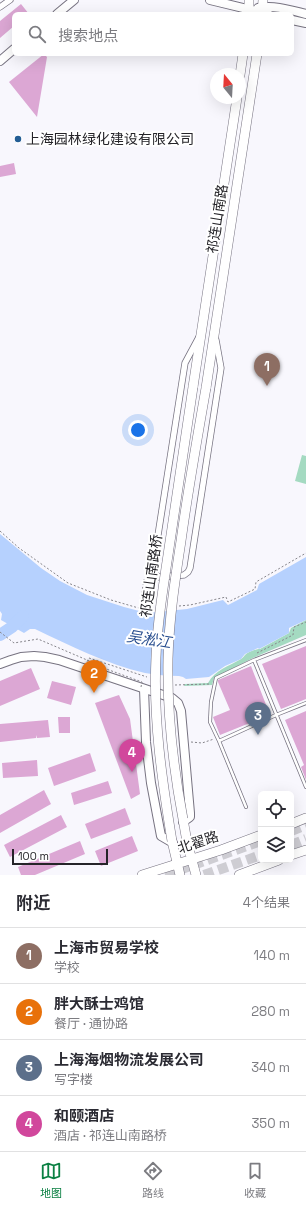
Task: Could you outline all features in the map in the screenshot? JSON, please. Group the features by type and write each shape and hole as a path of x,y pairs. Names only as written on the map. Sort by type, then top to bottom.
{"main road":[{"path":"249,0 249,12"},
{"path":"241,68 243,56"},
{"name":"祁连山南路","path":"206,388 257,56"},
{"name":"祁连山南路","path":"193,387 236,104"},
{"name":"祁连山南路桥","path":"180,875 162,778 159,750 156,680 158,627 193,387"},
{"name":"祁连山南路桥","path":"196,875 183,820 175,776 168,701 168,659 173,595 206,388"},
{"path":"294,823 306,818"},
{"name":"北翟路","path":"142,875 192,860 258,836"},
{"path":"294,854 306,850"},
{"path":"239,875 271,863"}],"street":[{"path":"0,7 10,0"},
{"path":"59,12 74,0"},
{"path":"210,0 249,12 278,7 306,14"},
{"path":"294,20 306,23"},
{"path":"0,61 12,52"},
{"path":"202,331 185,363 153,567 153,571 158,577 184,575 190,568 221,368 214,332"},
{"path":"0,664 11,660 34,656 46,657 172,698 180,707 188,775 190,817 183,820"},
{"path":"142,688 146,742 160,836 173,842"}],"lane":[{"path":"246,807 210,722 211,702 216,678 254,660 306,640"},
{"path":"254,660 306,787"},
{"path":"218,740 306,703"}],"path":[{"path":"0,531 19,548 68,583 111,600 142,609 155,608"},
{"path":"176,607 190,606 226,597 228,602 255,589 256,582 306,553"},
{"path":"144,579 140,605 144,605 147,580 164,580"},
{"path":"252,656 293,635 294,627 306,622"},
{"path":"0,632 14,643 38,639 95,663"},
{"path":"142,688 142,682 87,662 89,658 156,680"},
{"path":"170,685 210,684"},
{"path":"187,742 202,743 218,740"}],"green space":[{"path":"302,455 306,456 306,484 295,481"},
{"path":"306,620 306,635 253,658 214,678 212,685 184,686 185,684 208,683 214,675 223,669 242,659 248,653 260,649 289,633 291,628"}],"water":[{"name":"吴淞江","path":"0,534 41,568 60,581 87,595 147,613 187,609 223,600 228,605 257,590 259,584 306,557 306,620 289,628 289,633 259,649 258,648 245,654 241,659 225,666 209,677 186,679 179,676 145,673 116,665 35,629 30,629 24,633 1,620"}],"building":[{"path":"21,4 27,12 12,12 12,28 0,38 0,21"},
{"path":"42,56 47,57 37,117 9,82"},
{"path":"14,163 16,174 0,177 0,166"},
{"path":"306,646 306,699 281,709 262,664"},
{"path":"251,666 270,715 220,735 213,717 230,710 218,680"},
{"path":"31,668 40,689 0,706 0,681"},
{"path":"52,681 76,687 71,705 47,698"},
{"path":"119,695 130,719 140,794 131,799 95,703"},
{"path":"306,711 306,780 301,767 304,765 285,720"},
{"path":"58,717 70,717 70,733 59,733"},
{"path":"48,720 50,737 37,738 36,735 36,738 0,742 0,724"},
{"path":"90,753 96,771 54,786 48,768"},
{"path":"37,760 38,776 3,778 2,763"},
{"path":"108,781 112,793 74,805 71,793"},
{"path":"44,790 51,804 0,833 0,815"},
{"path":"125,808 131,824 91,839 85,824"},
{"path":"61,815 67,827 10,857 4,845"},
{"path":"132,836 138,851 101,866 95,851"},
{"path":"80,841 85,854 35,875 21,875 18,867"}],"waterway":[{"path":"0,635 12,627 23,616"}],"tunnel":[{"path":"294,830 306,825"},
{"path":"294,844 306,839"},
{"path":"165,875 258,842"},
{"path":"204,875 258,856"}],"place":[{"name":"上海园林绿化建设有限公司","path":"18,139"},
{"name":"上海市贸易学校","path":"267,386"},
{"name":"胖大酥士鸡馆","path":"94,693"},
{"name":"上海海烟物流发展公司","path":"258,735"},
{"name":"和颐酒店","path":"132,772"}]}
